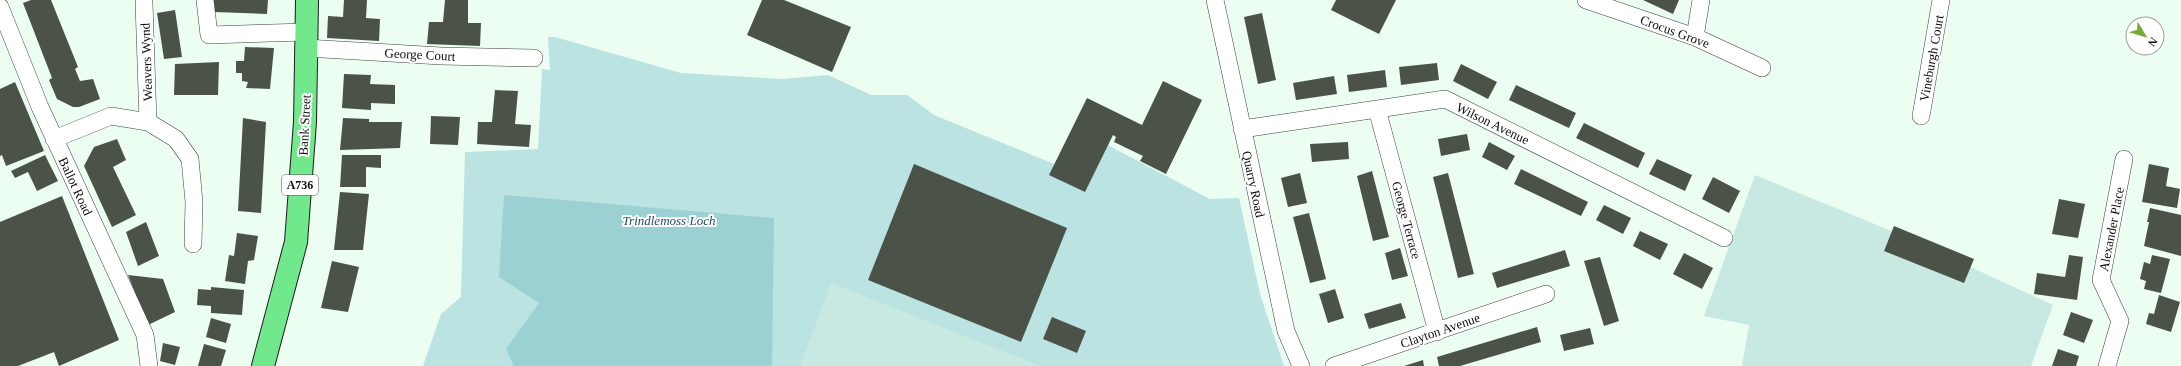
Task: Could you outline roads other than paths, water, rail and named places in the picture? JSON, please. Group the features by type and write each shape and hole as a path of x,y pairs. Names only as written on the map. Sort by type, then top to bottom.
{"main road":[{"name":"Bank Street","path":"263,366 296,242 306,122 307,0"}],"street":[{"name":"George Court","path":"205,0 208,34 306,40 434,55 534,58"},
{"name":"Quarry Road","path":"1215,0 1286,331 1301,366"},
{"name":"Crocus Grove","path":"1586,0 1695,37 1762,68"},
{"path":"1695,37 1701,0"},
{"name":"Vineburgh Court","path":"1921,116 1941,0"},
{"name":"Weavers Wynd","path":"144,3 148,122"},
{"name":"Ballot Road","path":"0,7 54,139 145,335 149,366"},
{"name":"Wilson Avenue","path":"1242,129 1444,99 1724,238"},
{"name":"George Terrace","path":"1377,109 1436,332"},
{"name":"Weavers Wynd","path":"54,139 111,116 148,122 176,138 190,159 194,202 193,244"},
{"name":"Alexander Place","path":"2107,366 2120,321 2101,280 2124,159"},
{"name":"Clayton Avenue","path":"1334,366 1546,294"}],"park label":[{"name":"Trindlemoss Loch","path":"669,220"}]}
